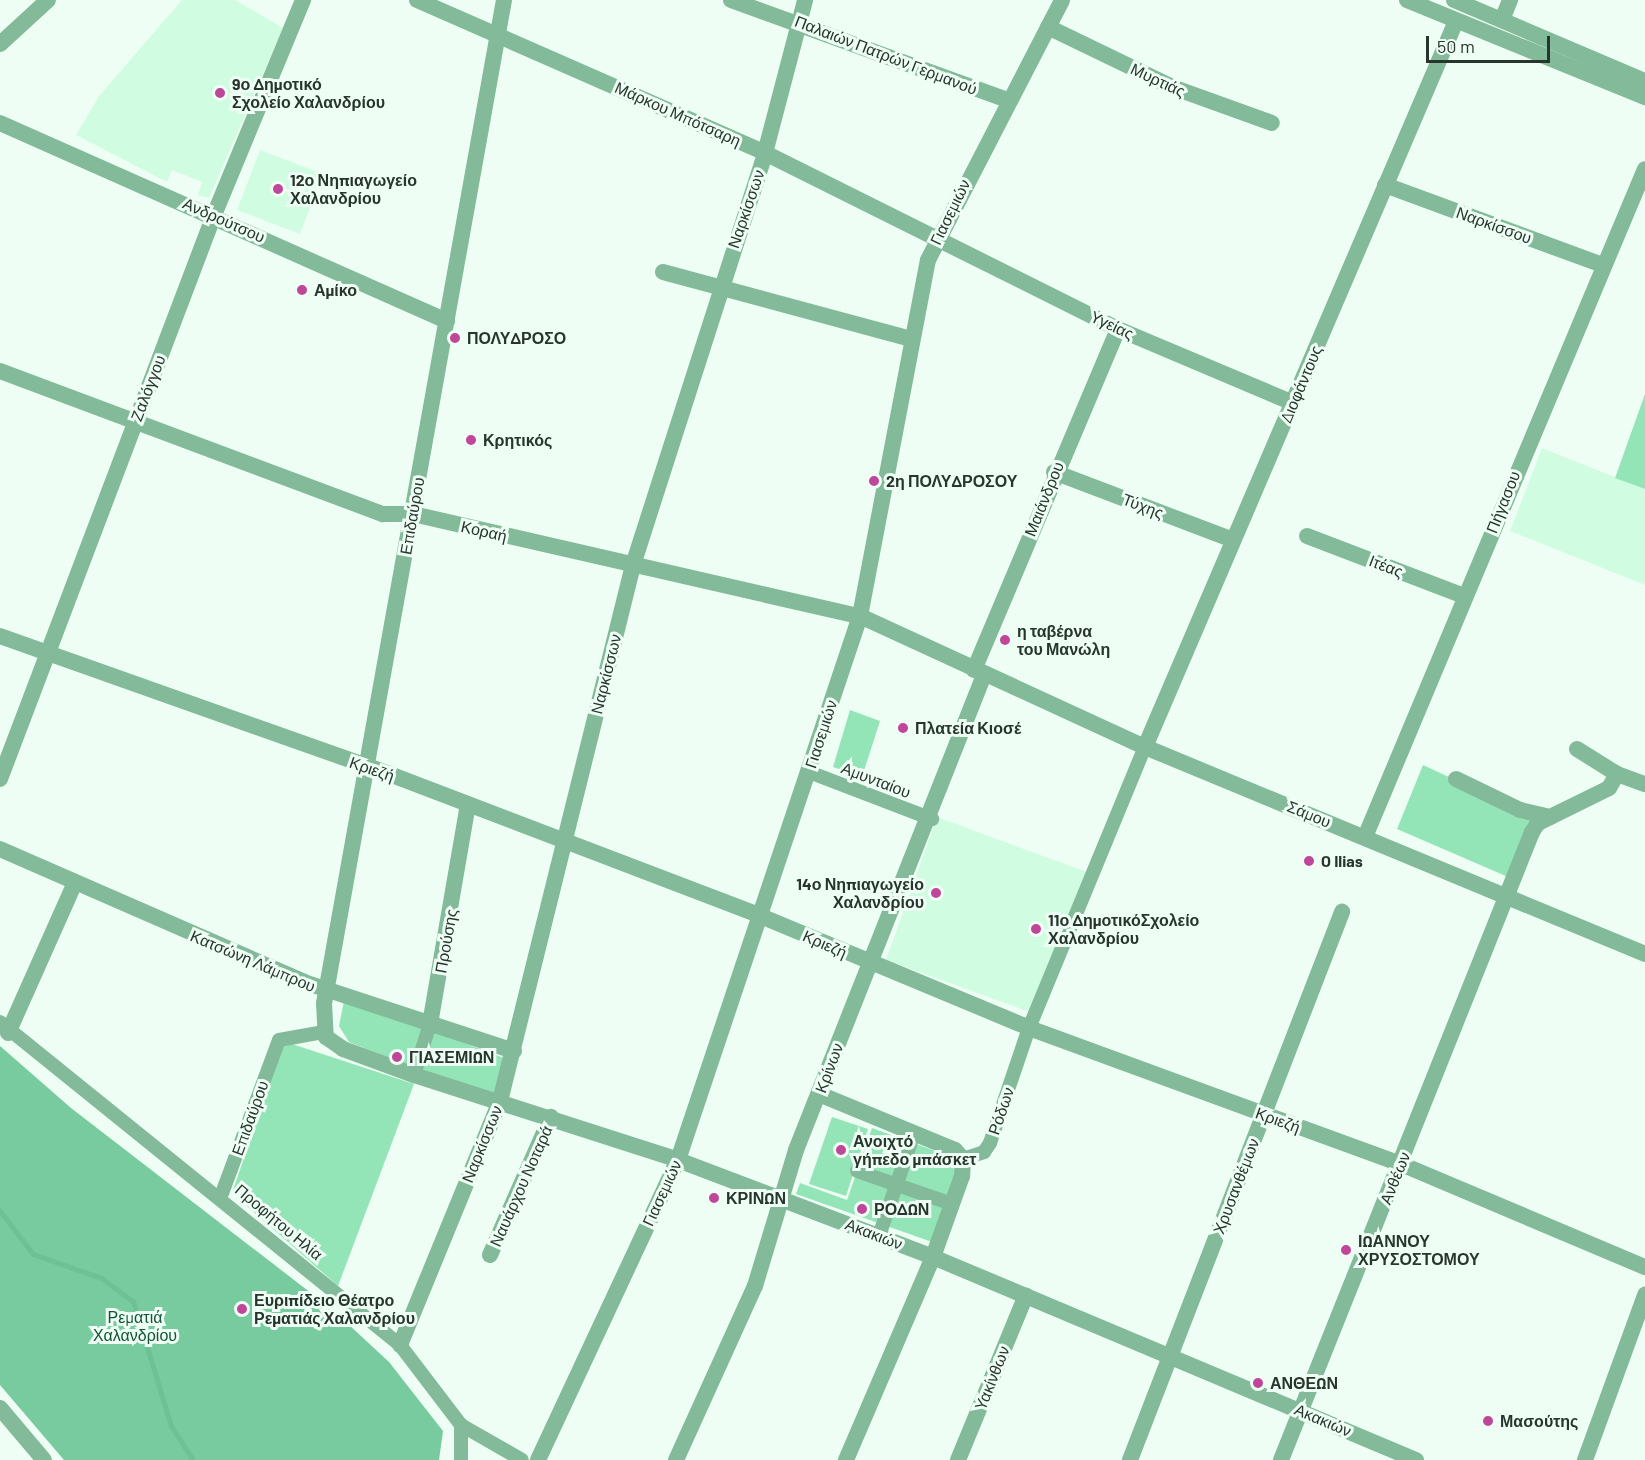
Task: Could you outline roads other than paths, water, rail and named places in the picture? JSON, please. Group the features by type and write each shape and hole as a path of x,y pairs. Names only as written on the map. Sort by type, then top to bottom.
{"street":[{"path":"0,44 48,0"},
{"name":"Ζαλόγγου","path":"0,779 214,215 303,0"},
{"name":"Μάρκου Μπότσαρη","path":"417,0 499,34 765,153 936,237"},
{"name":"Επιδαύρου","path":"221,1196 279,1040 324,1032 327,991 504,0"},
{"name":"Παλαιών Πατρών Γερμανού","path":"731,0 799,21 1007,100"},
{"name":"Ναρκίσσων","path":"400,1345 500,1101 633,566 718,288 765,153 805,0"},
{"name":"Γιασεμιών","path":"538,1460 678,1160 758,915 809,772 860,616 911,339 936,237 1062,0"},
{"path":"1407,0 1645,97"},
{"path":"1454,0 1645,81"},
{"path":"1502,20 1510,0"},
{"name":"Διοφάντους","path":"1145,747 1456,21"},
{"name":"Μυρτιάς","path":"1048,27 1172,87 1272,123"},
{"name":"Ανδρούτσου","path":"0,123 214,215 447,321"},
{"name":"Πήγασου","path":"1365,837 1464,596 1645,169"},
{"name":"Ναρκίσσου","path":"1385,185 1603,265"},
{"name":"Υγείας","path":"936,237 1118,329 1293,403"},
{"path":"663,272 911,339"},
{"name":"Μαιάνδρου","path":"979,672 1054,472 1118,329"},
{"name":"Κοραή","path":"0,371 365,509 412,514 860,616 979,672"},
{"name":"Τύχης","path":"1054,472 1233,540"},
{"name":"Ιτέας","path":"1307,536 1464,596"},
{"name":"Κριεζή","path":"0,636 468,805 758,915 868,963 1029,1028 1401,1164 1645,1267"},
{"name":"Σάμου","path":"979,672 1145,747 1645,954"},
{"name":"Κρίνων","path":"676,1460 755,1286 819,1094 868,963 932,819 979,672"},
{"name":"Ρόδων","path":"963,1159 984,1152 990,1143 1029,1028 1145,747"},
{"path":"1577,749 1617,774 1645,784"},
{"name":"Αμυνταίου","path":"809,772 932,819"},
{"name":"Ανθέων","path":"1281,1460 1532,832 1550,817 1609,788 1617,774"},
{"path":"1456,779 1520,810 1550,817"},
{"name":"Προύσης","path":"414,1075 429,1024 468,805"},
{"name":"Κατσώνη Λάμπρου","path":"0,849 74,885 327,991 514,1051"},
{"path":"4,1028 74,885"},
{"name":"Χρυσανθέμων","path":"1130,1460 1342,912"},
{"name":"Προφήτου Ηλία","path":"4,1028 221,1196 400,1345 461,1425 522,1460"},
{"name":"Ακακιών","path":"324,1032 343,1049 414,1075 551,1117 678,1160 933,1257 1416,1460"},
{"path":"819,1094 914,1132 963,1159 952,1204 933,1257 846,1460"},
{"name":"Ναυάρχου Νοταρά","path":"490,1255 551,1117"},
{"path":"879,1236 914,1132"},
{"path":"857,1171 952,1204"},
{"name":"Υακίνθων","path":"957,1460 1026,1295"},
{"path":"1585,1460 1645,1295"},
{"path":"0,1408 44,1460"},
{"path":"461,1425 461,1460"}],"waterway":[{"path":"0,1211 33,1254 101,1278 133,1301 171,1426 193,1460"}],"place":[{"name":"9ο Δημοτικό Σχολείο Χαλανδρίου","path":"220,93"},
{"name":"12ο Νηπιαγωγείο Χαλανδρίου","path":"278,189"},
{"name":"Αμίκο","path":"302,290"},
{"name":"ΠΟΛΥΔΡΟΣΟ","path":"455,338"},
{"name":"Κρητικός","path":"471,440"},
{"name":"2η ΠΟΛΥΔΡΟΣΟΥ","path":"874,481"},
{"name":"η ταβέρνα του Μανώλη","path":"1005,640"},
{"name":"Πλατεία Κιοσέ","path":"903,728"},
{"name":"O Ilias","path":"1309,861"},
{"name":"14ο Νηπιαγωγείο Χαλανδρίου","path":"936,893"},
{"name":"11ο ΔημοτικόΣχολείο Χαλανδρίου","path":"1036,929"},
{"name":"ΓΙΑΣΕΜΙΩΝ","path":"397,1057"},
{"name":"Ανοιχτό γήπεδο μπάσκετ","path":"841,1150"},
{"name":"ΚΡΙΝΩΝ","path":"714,1198"},
{"name":"ΡΟΔΩΝ","path":"862,1209"},
{"name":"ΙΩΑΝΝΟΥ ΧΡΥΣΟΣΤΟΜΟΥ","path":"1346,1250"},
{"name":"Ευριπίδειο Θέατρο Ρεματιάς Χαλανδρίου","path":"242,1309"},
{"name":"ΑΝΘΕΩΝ","path":"1258,1383"},
{"name":"Μασούτης","path":"1488,1421"}],"park label":[{"name":"Ρεματιά Χαλανδρίου","path":"135,1326"}]}
